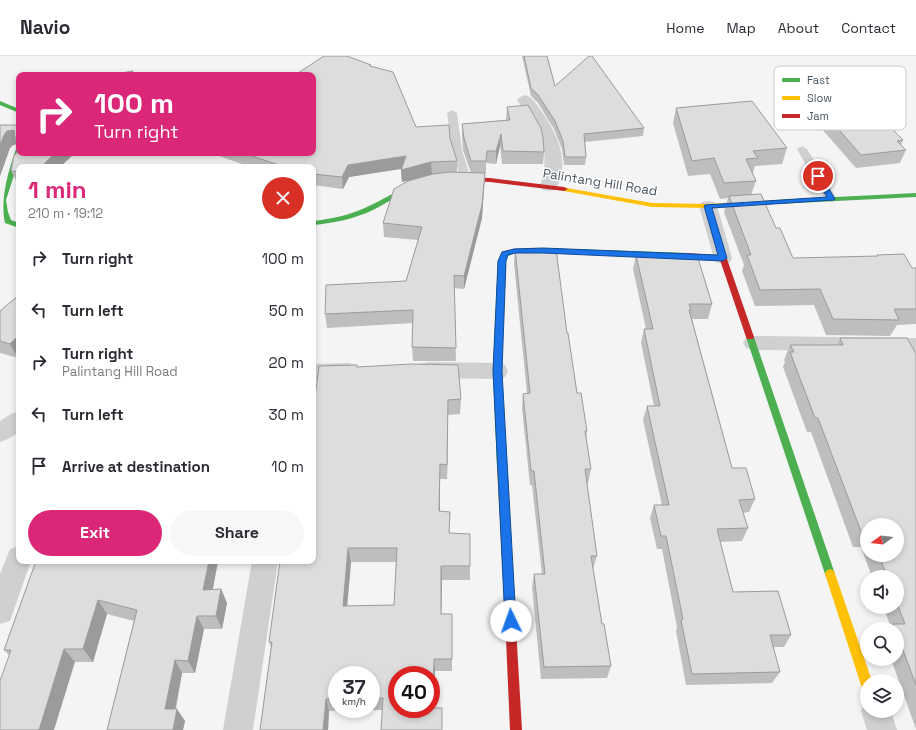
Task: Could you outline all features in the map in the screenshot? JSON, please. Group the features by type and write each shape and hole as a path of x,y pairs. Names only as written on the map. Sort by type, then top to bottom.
{"street":[{"path":"525,100 544,127 553,152 554,164 549,186"},
{"path":"0,103 16,110"},
{"path":"16,225 8,221 4,212 2,200 17,156"},
{"name":"Palintang Hill Road","path":"449,179 490,180 549,186 652,205 708,206 916,195"},
{"path":"316,222 347,217 373,207 402,189 427,182"},
{"path":"708,206 723,258 863,674"},
{"path":"516,730 498,371 502,261 505,254 514,251 543,250 723,258"},
{"path":"752,343 916,345"},
{"path":"316,372 366,370"},
{"path":"412,370 498,371"},
{"path":"0,433 16,422"},
{"path":"0,612 17,564"},
{"path":"238,730 265,564"},
{"path":"878,718 882,730"}],"lane":[{"path":"452,113 457,150 466,179"},
{"path":"802,149 832,199"}],"building":[{"path":"324,56 347,56 371,65 370,66 393,72 416,127 449,125 450,138 457,161 431,162 401,170 406,156 348,165 342,177 316,174 316,164 276,164 252,156 316,156 316,72 300,72"},
{"path":"524,56 547,56 555,86 589,56 592,56 644,128 584,134 586,157 565,157 563,141 555,121 538,95 531,88"},
{"path":"752,101 787,148 753,151 758,158 746,159 756,181 724,183 714,158 692,161 676,108"},
{"path":"528,105 541,128 544,152 503,151 501,134 496,151 487,151 486,161 471,161 464,138 462,124 510,120 507,107"},
{"path":"0,125 16,125 16,138 14,130 7,131 0,145"},
{"path":"839,130 893,130 903,140 897,141 906,150 861,155"},
{"path":"14,155 52,156 44,164 16,164 16,172 11,171"},
{"path":"449,172 485,173 482,205 464,276 454,275 456,348 412,347 413,310 325,314 326,285 406,281 422,227 383,223 394,189 408,181 433,174"},
{"path":"761,194 776,228 780,228 793,258 904,254 912,268 916,268 916,309 894,309 899,320 833,319 820,289 760,290 747,255 751,255 729,196"},
{"path":"515,249 556,249 567,333 577,393 581,393 587,431 585,431 591,469 585,469 597,556 591,556 602,624 604,624 611,666 544,667 534,574 545,574 534,471 531,471 523,394 530,393"},
{"path":"681,254 682,258 698,258 712,304 689,304 691,310 689,310 732,468 746,468 755,499 739,500 748,528 717,529 733,592 778,591 791,635 770,635 780,672 692,674 681,620 683,619 666,536 661,536 654,505 669,505 647,406 660,406 644,329 653,329 636,255"},
{"path":"16,298 16,338 10,344 0,341 0,311"},
{"path":"840,338 907,338 916,354 916,685 904,653 905,624 901,614 904,614 904,570 884,570 882,562 904,562 904,518 860,518 860,529 818,418 815,418 790,352 794,352 790,345 843,345"},
{"path":"411,364 458,365 461,399 448,400 447,465 440,464 439,511 450,512 449,533 470,534 470,566 441,566 441,614 452,614 452,659 434,659 434,666 388,666 388,718 440,718 440,708 442,708 442,730 381,730 383,698 380,698 380,666 328,666 328,699 326,699 323,730 260,730 272,642 269,642 280,564 316,564 316,389 319,366 357,365 357,367","holes":["348,548 397,548 394,605 343,606"]},
{"path":"35,564 208,564 203,590 221,589 216,616 197,616 188,661 175,660 165,709 177,709 173,730 107,730 137,610 98,600 83,649 64,649 39,730 0,730 0,681 11,650 4,650"}],"traffic: fast":[{"path":"0,103 16,110"},
{"path":"16,225 8,221 4,212 2,200 17,156"},
{"path":"316,223 330,221 355,214 370,208 403,190 420,184"},
{"path":"776,202 916,195"},
{"path":"502,467 497,371 502,261 505,254 514,251 543,250 688,256"},
{"path":"750,337 830,574"}],"traffic: slow":[{"path":"564,189 652,205 708,206 776,202"},
{"path":"502,467 509,594"},
{"path":"830,574 863,674"}],"traffic: jam":[{"path":"456,179 490,180 564,189"},
{"path":"688,256 723,258 750,337"},
{"path":"509,594 516,730"}],"route":[{"path":"511,621 498,371 502,261 505,254 514,251 543,250 580,253 723,258 708,206 832,199 818,176"}]}
